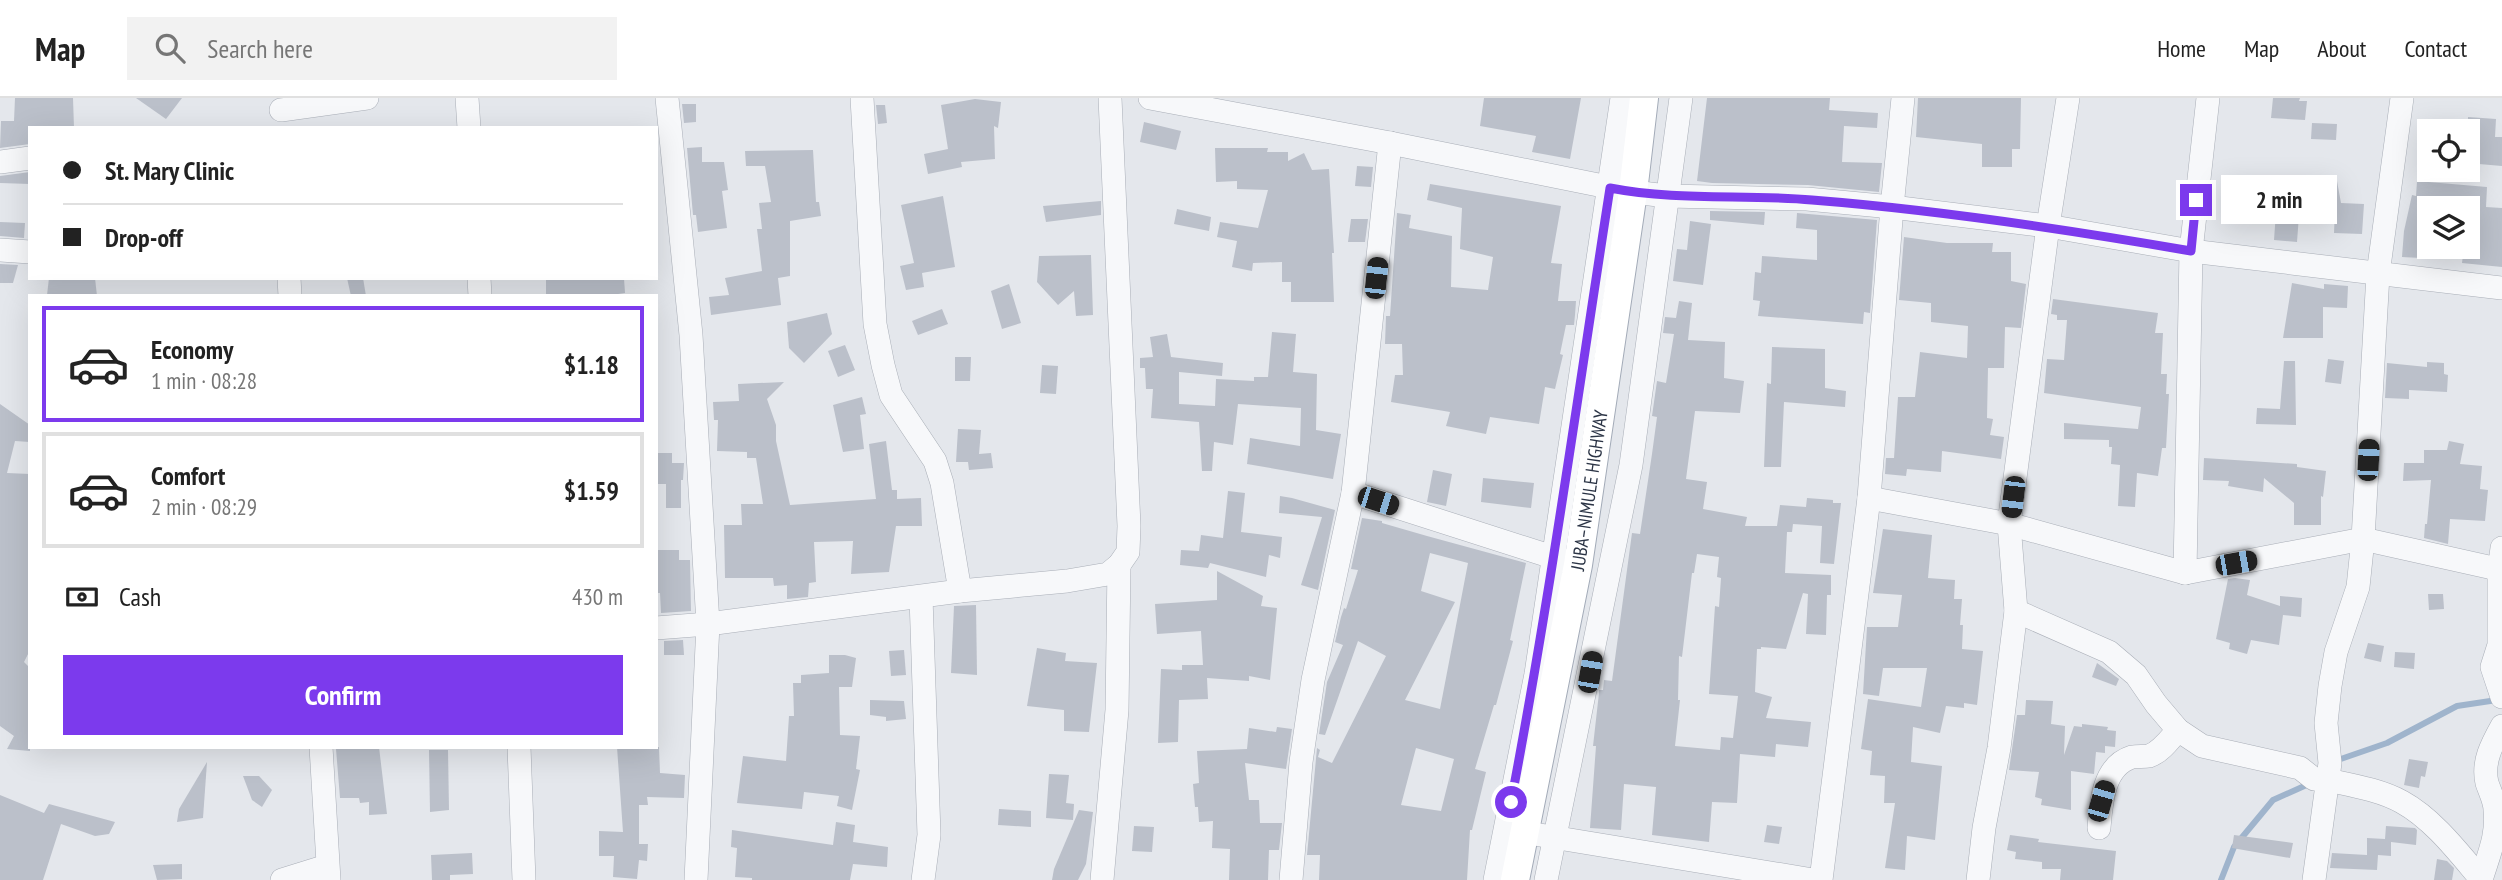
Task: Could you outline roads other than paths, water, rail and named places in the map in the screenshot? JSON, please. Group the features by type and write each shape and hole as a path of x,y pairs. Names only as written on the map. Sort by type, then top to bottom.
{"main road":[{"name":"JUBA–NIMULE HIGHWAY","path":"1515,880 1525,834 1565,561 1595,456 1622,190 1644,98"}],"street":[{"path":"281,112 367,98"},
{"path":"467,98 469,126"},
{"path":"667,98 691,335 708,624 696,880"},
{"path":"862,98 876,324 883,365 891,395 935,461 942,483 960,591"},
{"path":"658,628 708,624 960,591 1067,581 1108,574 1119,565 1128,552 1129,526 1111,98"},
{"path":"1150,98 1622,190 1667,196 1807,199 1892,207 2048,226 2191,251 2502,288"},
{"path":"1495,880 1536,674 1565,561 1622,190 1622,98"},
{"path":"1546,880 1631,466 1681,98"},
{"path":"1821,880 1869,498 1903,98"},
{"path":"1978,880 2016,611 2009,524 2048,226 2068,98"},
{"path":"2185,573 2191,251 2207,98"},
{"path":"2314,880 2321,780 2330,763 2326,723 2330,686 2336,652 2358,587 2378,274 2402,98"},
{"path":"1291,880 1301,762 1313,680 1353,493 1390,143"},
{"path":"0,162 28,158"},
{"path":"0,250 28,252"},
{"path":"1595,456 1631,466"},
{"path":"1353,493 1565,561"},
{"path":"1869,498 2009,524 2185,573 2363,539 2501,563 2499,645 2492,667 2502,697"},
{"path":"1102,880 1117,710 1119,565"},
{"path":"921,597 929,835 923,880"},
{"path":"2016,611 2109,652 2136,675 2155,704 2178,730 2202,746 2300,768 2321,780 2375,792 2401,801 2421,815 2481,879 2494,845 2496,809 2487,781 2486,763 2502,726"},
{"path":"2099,828 2104,792 2116,766 2132,757 2151,755 2164,746 2178,730"},
{"path":"282,880 328,873 321,749"},
{"path":"519,749 523,880"},
{"path":"1525,834 1555,837 1674,869 1813,880"}],"waterway":[{"path":"2335,761 2387,743 2457,706 2497,700"},
{"path":"2221,880 2234,847 2273,800 2311,783"}]}
